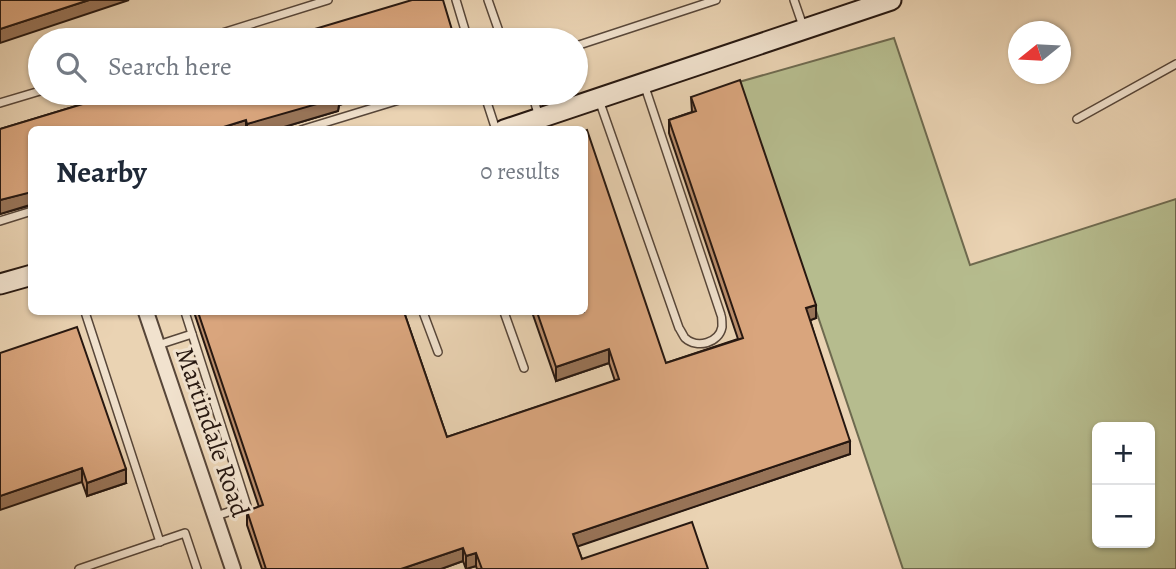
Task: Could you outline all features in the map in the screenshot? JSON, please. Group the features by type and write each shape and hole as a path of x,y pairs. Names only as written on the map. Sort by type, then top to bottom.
{"main road":[{"path":"588,102 891,0"},
{"path":"516,126 579,105"},
{"path":"0,284 28,276"}],"street":[{"name":"Martindale Road","path":"147,315 233,569"}],"lane":[{"path":"238,28 328,0"},
{"path":"456,0 464,28"},
{"path":"488,0 498,28"},
{"path":"588,42 716,0"},
{"path":"794,0 804,29"},
{"path":"1077,119 1176,64"},
{"path":"598,99 679,328 693,343 707,343 718,336 722,315 644,83"},
{"path":"0,103 28,95"},
{"path":"314,126 383,105"},
{"path":"488,105 495,126"},
{"path":"535,105 539,118"},
{"path":"0,221 28,212"},
{"path":"86,315 160,542"},
{"path":"186,315 247,506 215,516"},
{"path":"424,315 438,352"},
{"path":"505,315 524,368"},
{"path":"158,345 192,334"},
{"path":"79,569 185,533 197,569"}],"green space":[{"path":"894,38 970,265 1176,199 1176,569 903,569 739,82"}],"building":[{"path":"0,0 89,0 0,29"},
{"path":"412,0 443,0 451,28 318,28"},
{"path":"740,80 816,305 806,308 850,441 573,534 582,559 692,522 708,569 482,569 476,553 466,556 463,548 401,569 266,569 247,511 263,505 199,315 405,315 447,437 619,379 609,349 556,367 538,315 588,315 588,133 666,363 743,338 669,120 696,111 691,97"},
{"path":"79,105 314,105 247,124 246,120 227,126 28,126 28,193 0,200 0,129"},
{"path":"77,327 126,469 87,483 82,468 0,496 0,353"}]}
